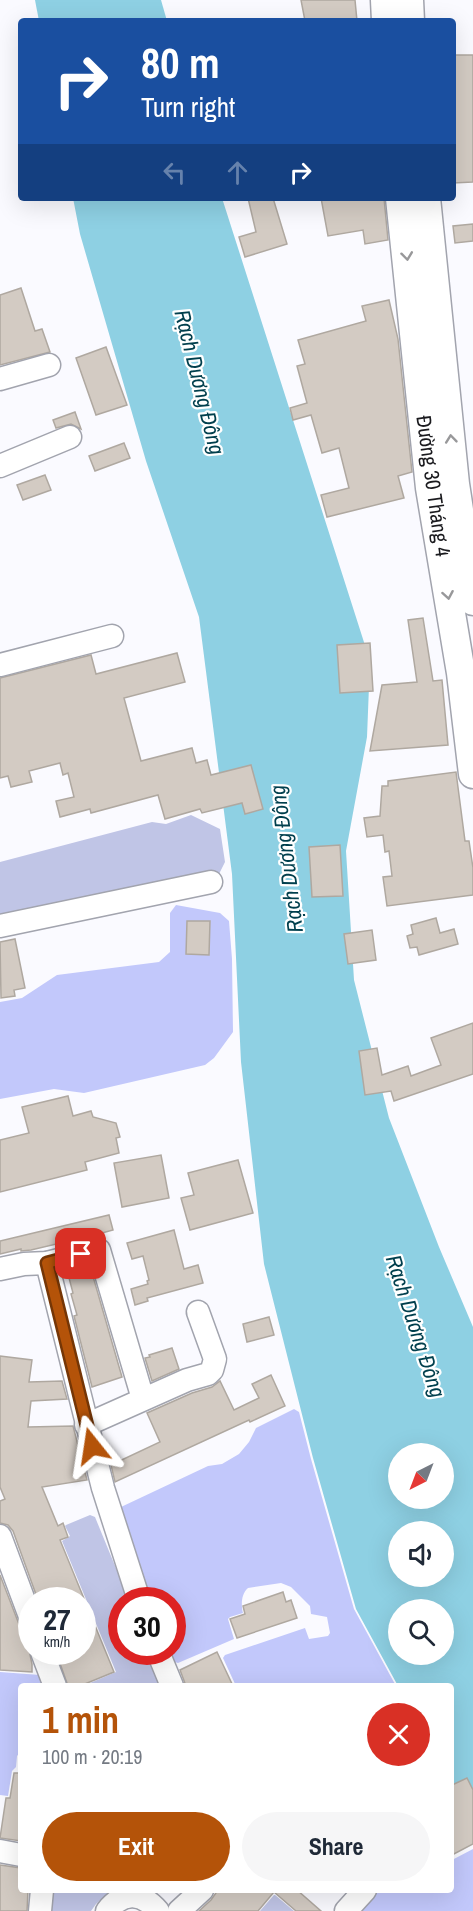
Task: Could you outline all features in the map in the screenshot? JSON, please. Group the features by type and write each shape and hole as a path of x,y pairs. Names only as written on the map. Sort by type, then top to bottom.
{"main road":[{"path":"385,0 386,18"},
{"path":"409,0 410,18"},
{"name":"Đường 30 Tháng 4","path":"400,201 443,486 473,601"},
{"name":"Đường 30 Tháng 4","path":"426,201 443,486 473,774"}],"street":[{"path":"0,379 49,365"},
{"path":"0,466 70,437"},
{"path":"0,665 111,636"},
{"path":"0,926 210,882"},
{"path":"0,1269 24,1264 47,1263 109,1248 143,1399"},
{"path":"47,1263 103,1488 135,1587"},
{"path":"86,1425 187,1380 208,1374 212,1370 215,1359 198,1312"},
{"path":"0,1536 19,1587"},
{"path":"47,1665 54,1683"},
{"path":"163,1665 171,1683"},
{"path":"0,1851 18,1854"},
{"path":"40,1911 42,1893"},
{"path":"107,1911 118,1900 132,1893 146,1899 158,1911"},
{"path":"179,1911 199,1893"},
{"path":"346,1911 363,1893"}],"shaded area":[{"path":"191,815 220,829 225,862 219,874 0,922 0,862 152,822 166,824"},
{"path":"176,905 220,913 229,921 233,1032 214,1058 205,1065 84,1093 54,1089 0,1099 0,1002 22,998 57,975 159,962 170,952 170,913"},
{"path":"294,1409 299,1412 354,1609 394,1683 235,1683 223,1658 225,1655 305,1628 309,1639 328,1636 330,1633 327,1617 311,1614 310,1606 291,1587 281,1583 248,1588 242,1600 243,1613 228,1619 234,1639 186,1660 186,1587 140,1587 118,1519 121,1507 208,1466 222,1464 239,1454 249,1442 256,1428"},
{"path":"90,1515 95,1517 124,1587 108,1587 108,1653 96,1623 96,1587 81,1587 62,1541 70,1536 65,1526"},
{"path":"113,1665 155,1665 163,1683 90,1683 116,1672"},
{"path":"0,1672 40,1675 44,1683 18,1683 18,1755 16,1767 12,1771 8,1796 0,1795"},
{"path":"473,1849 473,1911 356,1911 372,1893 454,1893 454,1859"},
{"path":"49,1893 108,1893 91,1911 49,1911"},
{"path":"275,1895 294,1911 260,1911"}],"water":[{"path":"35,0 161,0 166,18 38,18"},
{"name":"Rạch Dương Đông","path":"74,201 223,201 370,661 367,737 346,851 354,980 389,1118 473,1327 473,1828 454,1790 454,1683 396,1683 356,1609 313,1458 264,1264 241,1062 232,874 199,617 146,461 80,234"}],"building":[{"path":"301,0 355,0 357,18 304,18"},
{"path":"456,55 473,55 473,182 456,183"},
{"path":"249,201 274,201 287,244 245,257 239,237 256,232"},
{"path":"322,201 384,201 388,240 365,244 363,230 328,236"},
{"path":"473,224 473,241 455,243 453,226"},
{"path":"21,288 35,331 42,329 50,352 0,365 0,295"},
{"path":"389,300 398,339 412,472 398,476 404,498 327,517 321,495 349,488 339,448 322,453 311,415 293,420 290,408 307,403 297,366 305,364 298,340 366,321 362,306"},
{"path":"106,347 127,405 96,415 76,358"},
{"path":"75,412 81,429 71,424 56,428 53,420"},
{"path":"124,443 130,458 95,471 89,456"},
{"path":"45,475 51,490 23,500 17,485"},
{"path":"423,618 433,681 442,680 448,745 370,751 382,685 417,682 408,620"},
{"path":"370,643 373,691 340,693 337,645"},
{"path":"177,653 185,682 124,698 141,761 192,748 196,763 207,760 211,775 251,765 263,809 245,814 242,803 202,813 200,809 165,819 158,795 91,813 90,809 60,817 56,801 74,797 68,773 63,775 60,763 29,771 32,782 11,787 8,776 0,778 0,678 91,655 96,674"},
{"path":"456,772 465,841 469,841 473,868 473,895 387,906 383,877 392,876 389,851 385,852 383,835 367,837 364,818 380,816 382,786 388,786 388,781"},
{"path":"340,845 343,896 312,897 309,847"},
{"path":"436,918 440,933 454,929 458,944 419,955 417,947 410,948 407,936 413,934 411,925"},
{"path":"187,921 210,921 209,955 186,954"},
{"path":"372,930 376,960 348,964 344,934"},
{"path":"15,939 25,988 14,990 15,996 1,998 0,942"},
{"path":"473,1023 473,1074 394,1101 391,1091 365,1095 359,1051 377,1048 382,1075 408,1066 411,1076 441,1065 431,1038"},
{"path":"68,1096 73,1116 91,1111 93,1117 116,1123 120,1137 116,1138 119,1153 85,1162 87,1170 0,1192 0,1140 29,1133 22,1107"},
{"path":"161,1155 169,1198 122,1207 114,1163"},
{"path":"238,1160 253,1213 190,1230 181,1198 194,1195 188,1173"},
{"path":"109,1215 113,1230 91,1236 91,1238 0,1254 0,1241"},
{"path":"174,1230 184,1269 198,1265 203,1283 147,1298 148,1301 135,1305 131,1289 148,1284 149,1280 143,1256 132,1259 127,1243"},
{"path":"90,1266 122,1377 92,1387 74,1316 77,1315 68,1274"},
{"path":"269,1317 274,1335 247,1342 243,1324"},
{"path":"172,1348 179,1369 152,1381 145,1358"},
{"path":"0,1356 32,1360 29,1382 62,1381 67,1399 31,1401 28,1427 73,1426 87,1480 42,1487 58,1526 63,1523 68,1537 60,1540 79,1587 33,1587 13,1531 8,1525 0,1523 0,1501 5,1499 0,1487"},
{"path":"271,1375 285,1406 250,1422 249,1420 115,1482 111,1465 160,1442 147,1413 192,1393 212,1387 220,1381 234,1410 259,1398 252,1384"},
{"path":"0,1575 18,1622 18,1665 32,1665 32,1672 0,1670"},
{"path":"283,1592 286,1602 291,1600 297,1618 237,1638 230,1619 245,1614 243,1606"},
{"path":"96,1628 108,1657 108,1665 111,1665 114,1672 87,1683 67,1683 61,1665 96,1665"},
{"path":"217,1652 232,1683 185,1683 180,1670"},
{"path":"14,1773 18,1773 18,1841 0,1838 6,1798 10,1798"},
{"path":"467,1778 473,1790 473,1844 454,1854 454,1784"},
{"path":"0,1865 18,1868 18,1893 28,1893 27,1911 0,1911"},
{"path":"216,1893 273,1893 258,1911 199,1911"},
{"path":"275,1893 300,1893 321,1911 296,1911"}],"route":[{"path":"81,1254 47,1263 92,1446"}]}
